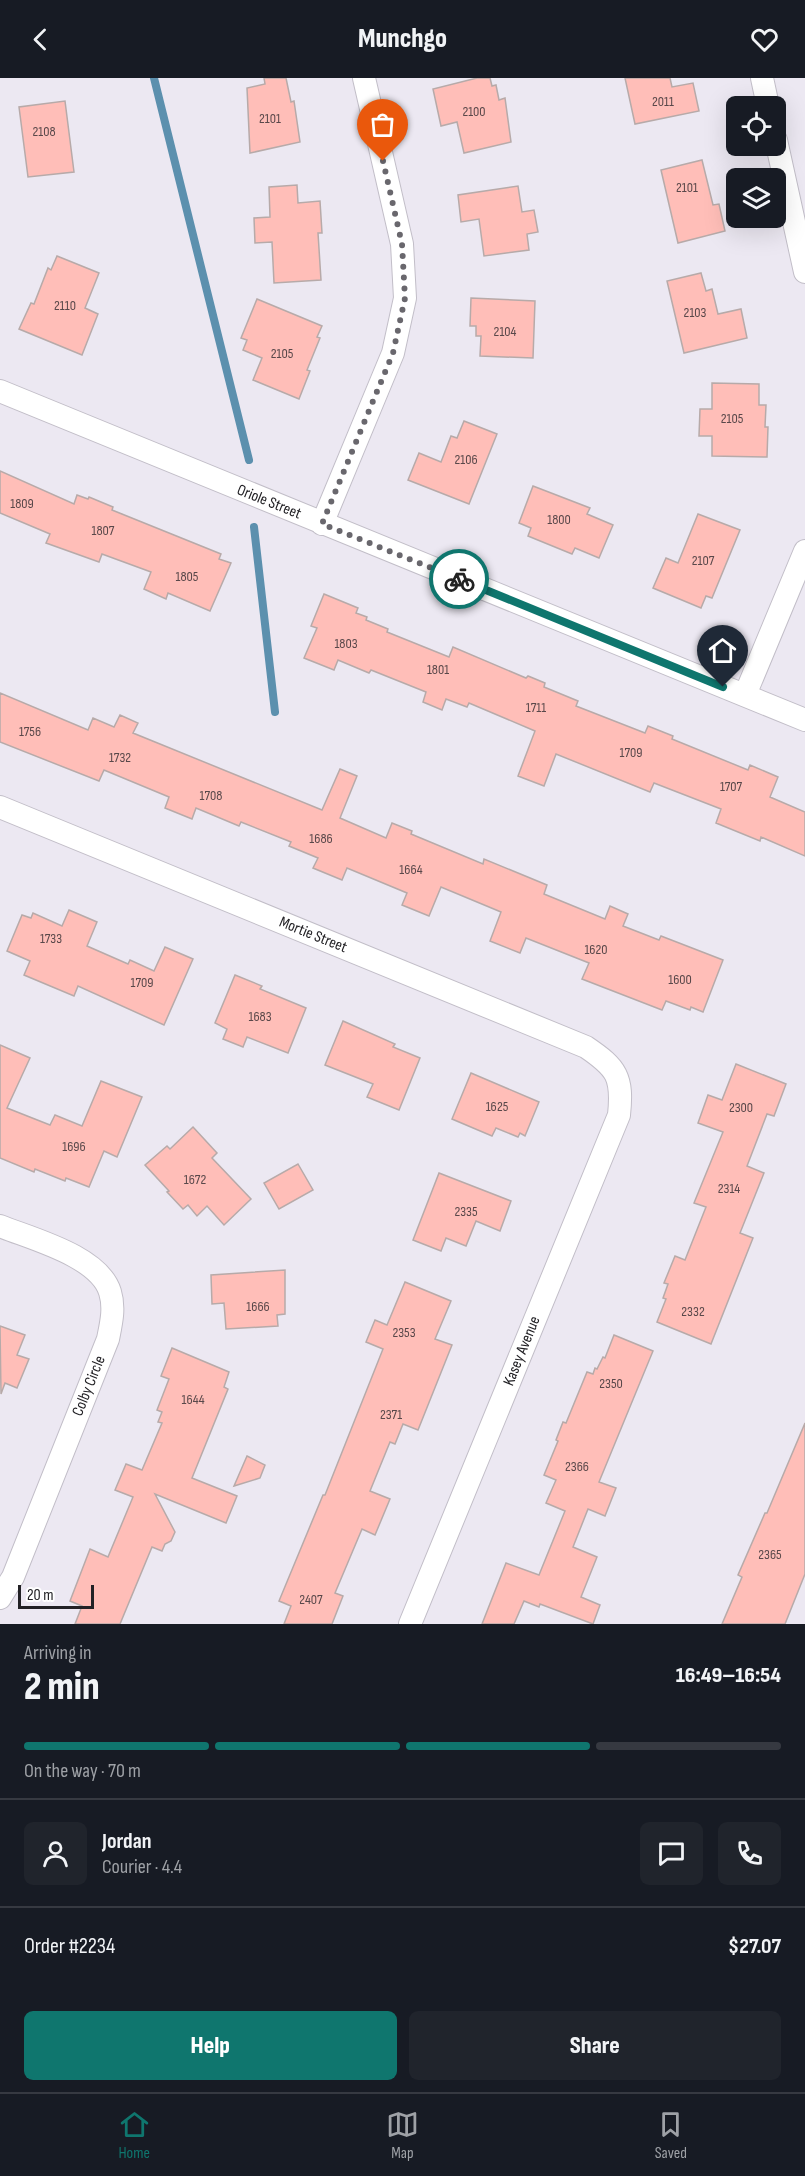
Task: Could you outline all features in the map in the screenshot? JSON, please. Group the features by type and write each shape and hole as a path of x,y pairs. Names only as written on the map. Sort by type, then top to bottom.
{"street":[{"path":"322,524 393,353 405,298 402,244 364,78"},
{"path":"762,78 766,96"},
{"path":"780,156 805,272"},
{"name":"Oriole Street","path":"0,391 805,720"},
{"path":"744,695 805,551"},
{"name":"Mortie Street","path":"0,807 586,1047 605,1060 617,1076"},
{"name":"Kasey Avenue","path":"411,1624 619,1115 621,1095 617,1076"},
{"name":"Colby Circle","path":"0,1226 76,1257 97,1272 110,1291 113,1316 108,1339 14,1577 0,1598"}],"building":[{"path":"264,78 286,78 291,102 294,101 300,142 250,153 247,88 265,84"},
{"path":"477,78 490,78 492,86 496,85 499,100 505,98 511,142 464,153 457,122 441,126 433,89"},
{"path":"625,78 670,78 672,87 693,83 699,111 635,124"},
{"path":"65,101 74,172 28,177 19,107"},
{"path":"702,160 713,205 719,204 725,231 678,243 661,170"},
{"path":"297,185 298,203 320,201 322,233 318,233 321,280 274,283 272,242 255,243 254,218 270,217 269,187"},
{"path":"518,186 522,212 534,210 538,232 527,234 529,250 484,256 479,219 461,222 458,195"},
{"path":"57,256 99,273 85,308 98,314 82,355 19,329 31,303 34,304 48,268 51,270"},
{"path":"701,273 706,291 712,289 718,314 741,309 747,338 684,353 667,281"},
{"path":"471,298 535,301 533,358 480,356 481,336 476,336 476,326 470,326"},
{"path":"257,299 322,326 317,337 320,338 307,370 310,371 299,399 253,380 262,358 243,350 247,340 241,338"},
{"path":"712,383 759,384 759,405 766,405 767,457 712,456 712,436 699,436 700,409 712,409"},
{"path":"464,421 497,434 469,504 408,480 419,453 441,462 451,436 457,438"},
{"path":"0,471 74,504 77,495 88,499 89,497 113,507 112,510 221,554 219,559 231,563 210,611 168,593 166,599 144,589 151,572 102,554 99,562 46,543 50,534 0,513"},
{"path":"533,486 590,508 587,514 613,525 599,558 575,548 572,554 528,536 531,528 519,523"},
{"path":"698,514 740,530 712,598 706,596 701,608 653,588 666,558 678,563"},
{"path":"324,594 358,608 356,613 388,629 387,632 449,657 453,647 526,678 528,676 545,683 544,687 578,701 576,706 645,733 648,726 673,736 672,739 748,770 750,765 778,777 770,797 805,812 805,856 761,837 760,841 716,823 721,809 654,783 650,792 556,754 544,786 518,776 535,731 469,703 467,707 446,699 442,710 423,702 426,692 371,670 369,673 338,660 334,670 304,658 317,628 311,626"},
{"path":"0,693 88,730 93,718 114,727 120,715 138,723 133,733 322,810 340,769 357,776 340,818 386,838 392,823 412,831 411,834 483,864 484,859 547,885 544,894 605,919 610,906 628,914 623,926 659,940 661,936 723,960 703,1012 666,1001 662,1010 582,979 589,963 526,938 520,953 490,941 501,912 441,887 429,916 402,905 407,893 347,868 342,880 313,868 318,858 289,846 291,842 241,822 239,826 196,808 192,819 165,808 169,797 104,770 99,781 0,742"},
{"path":"69,910 97,922 87,946 128,964 130,960 154,971 165,947 193,959 164,1025 78,986 74,996 24,975 30,961 7,951 22,915 31,918 33,913 62,926"},
{"path":"235,975 262,986 260,989 306,1008 288,1053 247,1037 243,1047 223,1039 227,1029 215,1023"},
{"path":"343,1021 420,1058 399,1110 367,1097 373,1084 325,1065"},
{"path":"0,1045 30,1058 7,1108 50,1125 55,1115 82,1126 101,1081 142,1097 117,1157 104,1151 89,1187 66,1178 65,1181 35,1169 34,1172 0,1158"},
{"path":"736,1064 786,1084 774,1116 767,1114 747,1166 764,1173 740,1233 753,1238 711,1344 657,1322 666,1299 663,1298 668,1284 664,1283 675,1256 685,1260 706,1207 694,1203 723,1132 698,1123 708,1095 722,1100"},
{"path":"471,1073 539,1102 525,1136 520,1133 518,1137 496,1128 492,1136 452,1119"},
{"path":"193,1127 217,1153 212,1158 251,1199 224,1225 207,1206 197,1216 188,1205 183,1209 145,1165 167,1146 170,1149"},
{"path":"298,1164 313,1190 279,1209 264,1183"},
{"path":"439,1173 511,1201 500,1231 476,1221 466,1246 446,1238 441,1251 413,1240"},
{"path":"285,1270 285,1314 277,1315 278,1326 226,1329 224,1303 212,1304 211,1275"},
{"path":"405,1282 451,1301 435,1339 452,1345 418,1430 403,1424 395,1444 390,1442 370,1491 390,1499 375,1535 362,1529 335,1593 343,1596 332,1624 284,1624 291,1606 279,1601 323,1495 325,1495 383,1349 366,1342 375,1320 387,1325"},
{"path":"0,1326 25,1335 17,1355 29,1359 17,1388 5,1383 1,1394"},
{"path":"614,1335 653,1351 599,1482 616,1488 605,1516 588,1509 573,1547 597,1557 581,1597 600,1605 593,1624 540,1604 539,1607 524,1601 514,1624 482,1624 506,1563 539,1575 565,1511 546,1503 556,1480 544,1475 563,1422 566,1423 587,1372 593,1374 595,1368 597,1369 603,1357 605,1358"},
{"path":"172,1348 229,1372 224,1387 228,1389 192,1478 237,1496 226,1523 155,1494 175,1532 162,1551 152,1547 120,1624 75,1624 82,1606 70,1601 90,1549 108,1557 133,1497 115,1490 126,1464 142,1470 162,1423 158,1422 162,1412 157,1410 169,1379 161,1376"},
{"path":"805,1423 805,1574 785,1624 722,1624 742,1577 738,1575"},
{"path":"247,1456 265,1465 260,1478 234,1486"}],"waterway":[{"path":"154,78 249,460"},
{"path":"254,527 275,712"}],"way so far":[{"path":"383,161 402,244 405,298 393,353 322,524 459,579"}],"route":[{"path":"459,579 723,687"}]}
